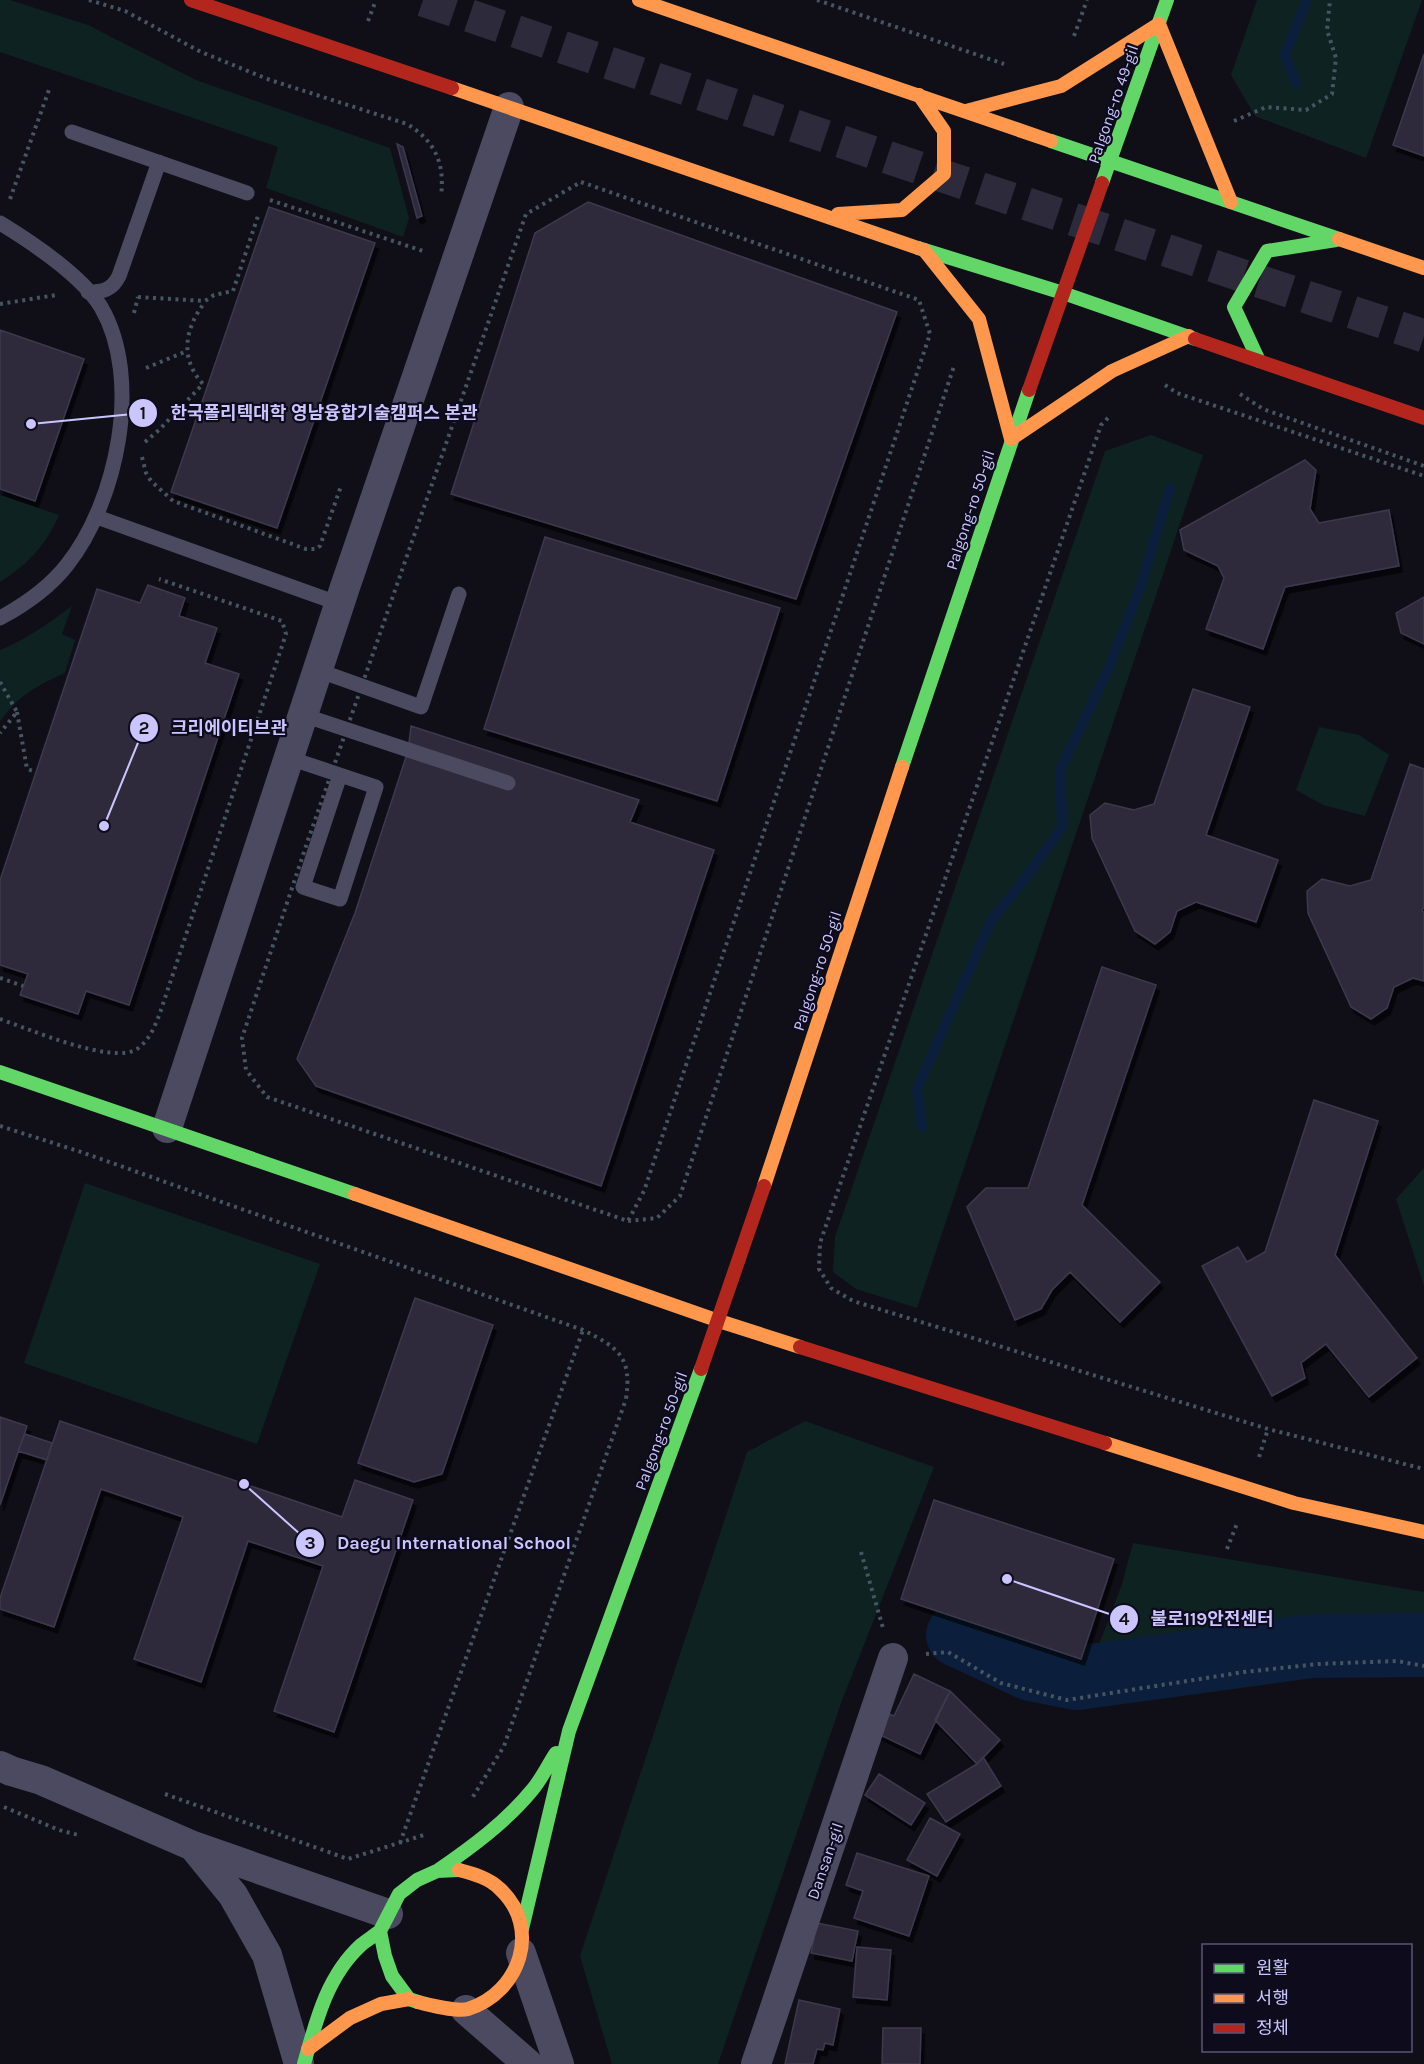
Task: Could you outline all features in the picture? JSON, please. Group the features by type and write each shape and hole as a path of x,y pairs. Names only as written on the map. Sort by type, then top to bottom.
{"main road":[{"path":"191,0 924,250 1063,293 1424,418"},
{"path":"639,0 1424,268"},
{"name":"Palgong-ro 49-gil","path":"1090,220 1167,0"},
{"path":"966,111 1061,86 1159,24 1231,202"},
{"path":"821,215 902,210 944,174 944,130 919,95"},
{"name":"Palgong-ro 50-gil","path":"569,1731 719,1321 1011,439 1090,220"},
{"path":"1259,361 1234,307 1267,251 1341,239"},
{"path":"924,250 979,319 1011,439 1112,371 1189,336"},
{"path":"0,1072 719,1321 1294,1503 1424,1532"},
{"path":"304,2064 315,2020 331,1981 357,1948 384,1923 399,1894 417,1880 437,1871 473,1847 505,1819 534,1788 569,1731"},
{"path":"304,2057 350,2018 381,2004 409,1999 429,2006 466,2010 497,1994 513,1975 569,1731"},
{"path":"437,1871 459,1870 482,1876 500,1888 514,1906 521,1941"},
{"path":"384,1923 385,1956 392,1976 409,1999"}],"street":[{"path":"167,1128 317,670 509,107"},
{"name":"Dansan-gil","path":"756,2064 893,1658"},
{"path":"0,1766 41,1780 193,1846 384,1923"},
{"path":"193,1846 233,1894 267,1955 304,2057"},
{"path":"521,1941 559,2064"},
{"path":"466,2010 528,2064"}],"lane":[{"path":"72,132 247,193"},
{"path":"88,292 107,290 119,276 159,162"},
{"path":"0,223 52,260 88,292 101,308 113,334 121,363 123,385 111,472 97,517 77,552 58,576 29,601 0,618"},
{"path":"97,517 340,603"},
{"path":"317,670 421,707 459,594"},
{"path":"303,715 508,783"},
{"path":"289,758 340,775 376,787 340,899 303,887 340,775"}],"path":[{"path":"89,0 125,11 201,52 270,80 407,124 420,131 430,141 437,155 442,183 440,203"},
{"path":"368,21 376,0"},
{"path":"817,0 1012,67"},
{"path":"1072,42 1087,0"},
{"path":"1226,125 1266,107 1306,110 1332,94 1336,58 1327,30 1330,0"},
{"path":"0,195 10,200 50,87"},
{"path":"928,306 919,300 581,182 526,214 242,1038 246,1070 267,1097 628,1221 657,1218 680,1196 954,365 954,355"},
{"path":"264,198 423,251"},
{"path":"143,433 142,444 159,430 202,384 189,365 187,351 194,318 206,301 214,295 233,291 261,208"},
{"path":"419,262 426,241"},
{"path":"134,321 133,315 141,287"},
{"path":"0,304 58,295"},
{"path":"138,297 206,301"},
{"path":"628,1221 648,1180 930,334 919,300"},
{"path":"143,369 187,351"},
{"path":"142,359 143,377"},
{"path":"1160,381 1168,378"},
{"path":"1236,391 1263,409 1424,466"},
{"path":"1177,393 1424,477"},
{"path":"1114,413 1101,425 820,1243 819,1269 831,1288 853,1301 1268,1429 1424,1469"},
{"path":"142,454 146,473 151,481 173,501 306,549 316,549 320,546 341,485"},
{"path":"0,1019 98,1052 121,1054 130,1052 146,1040 161,1010 286,634 282,621 159,579"},
{"path":"0,682 17,712 27,769 36,772"},
{"path":"0,733 17,712"},
{"path":"0,978 23,986"},
{"path":"0,1126 78,1151 583,1330 608,1343 624,1358 628,1380 626,1399 504,1746 471,1801"},
{"path":"400,1843 583,1330"},
{"path":"861,1552 893,1658 948,1652 1000,1683 1067,1700 1244,1672 1318,1664 1397,1661 1424,1666"},
{"path":"154,1791 348,1859 421,1836 430,1830"},
{"path":"0,1805 59,1830 81,1836"}],"green space":[{"path":"0,0 10,0 88,25 196,80 390,148 409,218 403,237 266,188 278,147 0,52"},
{"path":"1257,0 1422,0 1366,158 1255,116 1231,75"},
{"path":"1151,435 1203,455 917,1308 856,1289 833,1272 835,1237 1105,451"},
{"path":"0,495 59,515 35,553 0,582"},
{"path":"72,606 62,634 75,640 65,673 21,698 0,722 0,650 29,636"},
{"path":"1319,727 1359,735 1389,755 1365,816 1323,805 1296,790"},
{"path":"1424,1168 1424,1286 1396,1199"},
{"path":"85,1183 320,1264 257,1444 24,1363"},
{"path":"805,1421 934,1467 841,1703 718,2064 612,2064 580,1956 747,1452"},
{"path":"1133,1543 1424,1592 1424,1633 1329,1627 1092,1663 1122,1584"}],"building":[{"path":"1424,54 1424,156 1393,145"},
{"path":"397,144 403,147 422,216 417,218"},
{"path":"588,202 897,312 796,599 451,494 535,233"},
{"path":"269,207 375,243 277,528 171,492"},
{"path":"0,330 84,359 35,501 0,489"},
{"path":"1305,460 1316,470 1310,509 1319,523 1389,510 1399,566 1285,587 1263,649 1206,629 1224,578 1218,566 1184,550 1180,530"},
{"path":"545,537 780,608 717,801 484,729"},
{"path":"148,585 185,598 179,616 217,628 205,663 239,674 129,1005 86,991 78,1014 20,995 28,974 0,965 0,880 97,589 140,603"},
{"path":"1424,597 1424,644 1401,633 1396,613"},
{"path":"1193,689 1250,707 1206,835 1278,860 1256,922 1196,902 1177,911 1170,932 1155,944 1135,931 1092,838 1090,815 1105,803 1134,810 1154,804"},
{"path":"411,726 639,800 630,822 714,850 601,1186 316,1086 297,1059 355,913 408,751"},
{"path":"1410,764 1424,769 1424,906 1422,911 1424,912 1424,981 1413,978 1394,987 1387,1008 1371,1019 1351,1007 1308,913 1307,891 1322,879 1350,886 1371,880"},
{"path":"1102,967 1156,985 1082,1205 1160,1282 1120,1322 1070,1272 1052,1290 1041,1309 1015,1320 967,1207 986,1188 1028,1188"},
{"path":"1314,1100 1378,1121 1335,1255 1417,1358 1369,1397 1326,1344 1301,1363 1305,1378 1272,1396 1202,1266 1238,1247 1247,1262 1265,1252"},
{"path":"415,1298 493,1325 442,1474 414,1482 358,1463"},
{"path":"0,1417 27,1426 0,1505"},
{"path":"60,1421 342,1517 355,1480 413,1500 334,1732 274,1711 323,1566 248,1541 201,1682 134,1659 183,1517 101,1489 54,1627 0,1609 0,1598"},
{"path":"25,1434 52,1443 47,1460 18,1451"},
{"path":"934,1500 1114,1559 1081,1659 901,1599"},
{"path":"914,1674 950,1691 920,1754 874,1732 884,1712 894,1716"},
{"path":"950,1691 1000,1740 977,1764 935,1720"},
{"path":"983,1757 1001,1786 946,1822 927,1794 977,1764"},
{"path":"879,1774 925,1803 911,1825 865,1795"},
{"path":"930,1818 960,1834 937,1876 907,1860"},
{"path":"857,1853 929,1876 909,1936 854,1918 863,1891 846,1885"},
{"path":"817,1923 858,1931 852,1961 811,1953"},
{"path":"857,1947 891,1950 887,2000 853,1997"},
{"path":"799,2000 840,2009 833,2045 825,2043 823,2050 817,2049 813,2064 785,2064"},
{"path":"883,2028 921,2028 920,2064 882,2064"}],"waterway":[{"path":"1296,83 1285,54 1307,0"},
{"path":"922,1127 917,1089 991,921 1062,827 1060,770 1108,670 1141,585 1170,488"},
{"path":"958,1635 1031,1669 1077,1678 1311,1646 1424,1645"}],"tunnel":[{"path":"423,0 1424,336"}],"traffic: fast":[{"path":"1102,183 1167,0"},
{"path":"1051,141 1339,239"},
{"path":"1259,361 1234,307 1267,251 1336,240"},
{"path":"918,248 1063,293 1195,339"},
{"path":"902,767 1029,390"},
{"path":"0,1072 355,1194"},
{"path":"522,1929 569,1731 701,1369"},
{"path":"437,1871 476,1843 512,1812 536,1785 556,1753"},
{"path":"418,2002 409,1999 392,1976 380,1931 399,1894 417,1880 437,1871 459,1870"},
{"path":"304,2064 318,2016 331,1985 349,1957 380,1931"}],"traffic: slow":[{"path":"639,0 1051,141"},
{"path":"966,111 1061,86 1159,24 1231,202"},
{"path":"452,88 918,248"},
{"path":"838,214 902,210 944,174 944,131 919,95"},
{"path":"1339,239 1424,268"},
{"path":"924,250 979,319 1011,439 1112,371 1189,336"},
{"path":"764,1186 902,767"},
{"path":"355,1194 800,1347"},
{"path":"1105,1443 1294,1503 1424,1532"},
{"path":"418,2002 451,2009 468,2009 486,2001 501,1989 512,1974 519,1958 522,1940 520,1922 513,1905 491,1882 459,1870"},
{"path":"308,2049 350,2018 381,2004 409,1999"}],"traffic: jam":[{"path":"191,0 452,88"},
{"path":"1029,390 1102,183"},
{"path":"1195,339 1424,418"},
{"path":"701,1369 764,1186"},
{"path":"800,1347 1105,1443"}],"place":[{"name":"한국폴리텍대학 영남융합기술캠퍼스 본관","path":"31,424"},
{"name":"크리에이티브관","path":"104,826"},
{"name":"Daegu International School","path":"244,1484"},
{"name":"불로119안전센터","path":"1007,1579"}]}
